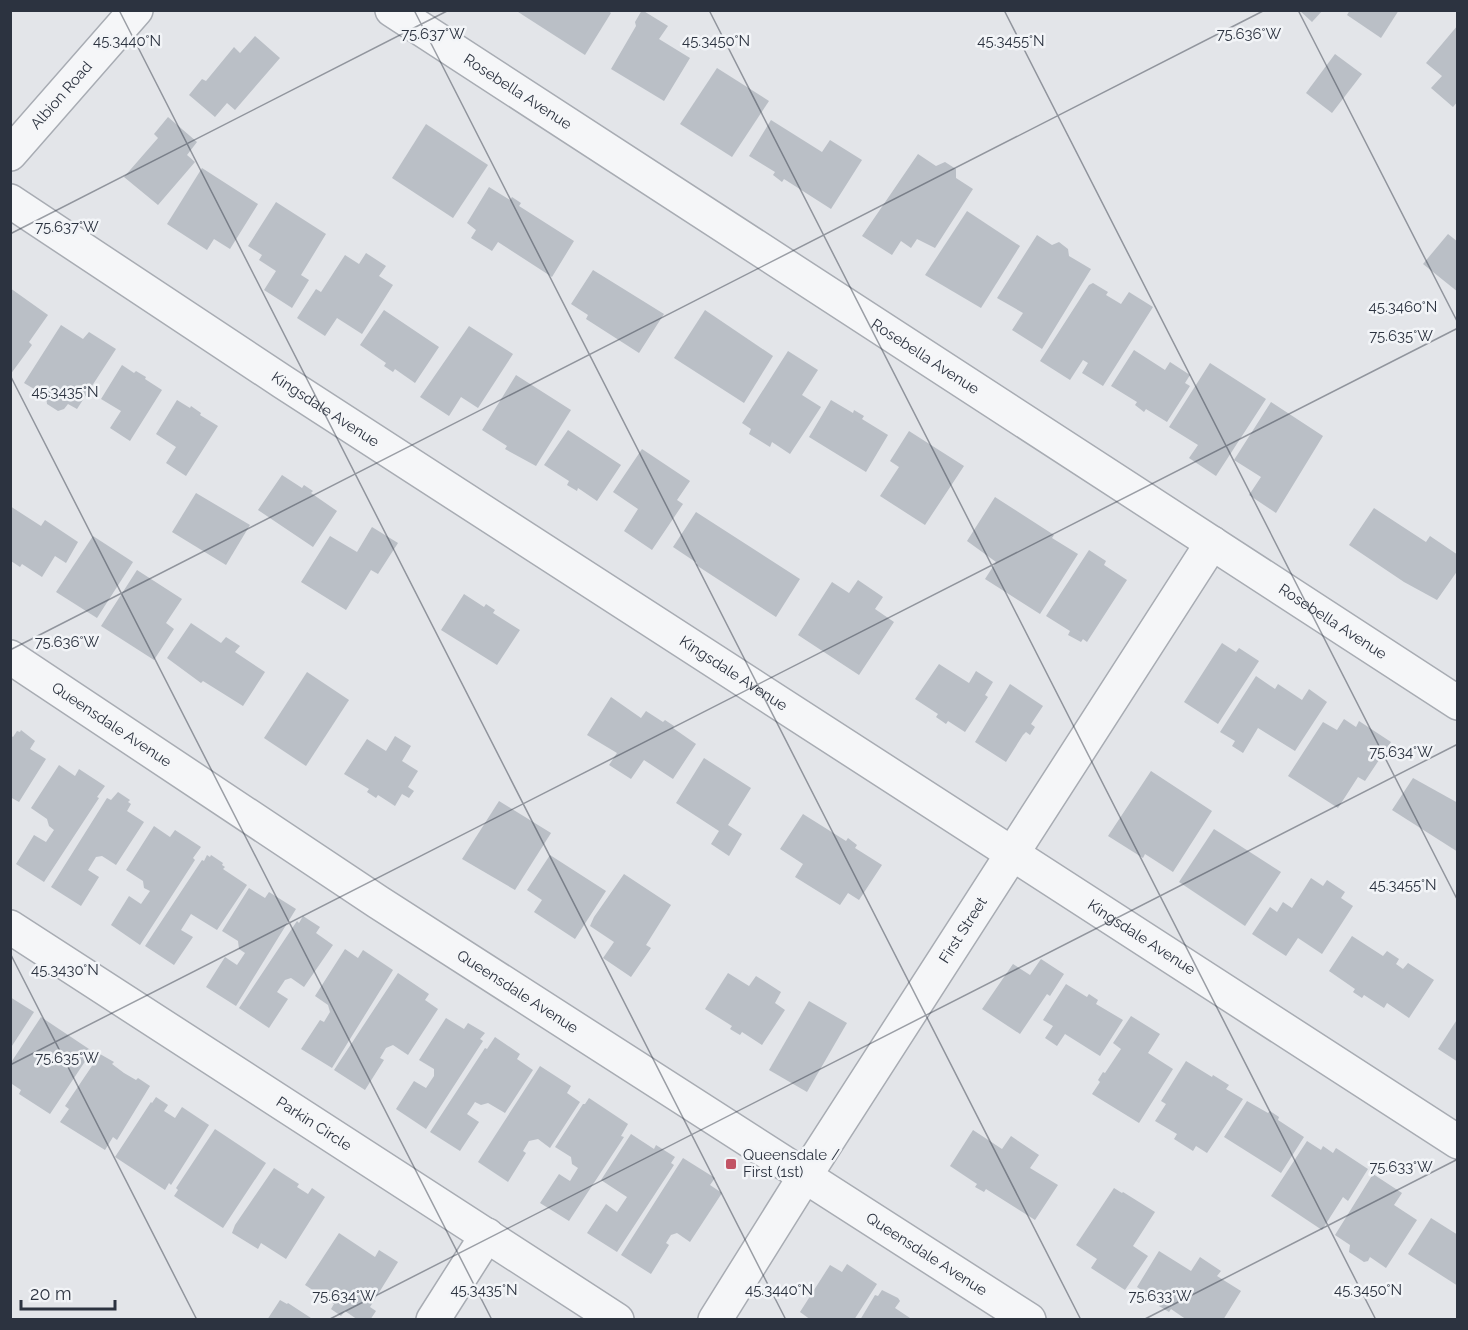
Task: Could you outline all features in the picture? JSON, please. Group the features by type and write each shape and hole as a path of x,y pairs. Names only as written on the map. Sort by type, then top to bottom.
{"street":[{"name":"Rosebella Avenue","path":"392,10 1458,703"},
{"name":"Albion Road","path":"10,154 123,14"},
{"name":"Kingsdale Avenue","path":"10,201 293,389 1458,1142"},
{"name":"First Street","path":"716,1320 805,1176 1212,543"},
{"name":"Queensdale Avenue","path":"10,657 378,902 1029,1320"},
{"name":"Parkin Circle","path":"10,927 617,1320"},
{"path":"433,1320 487,1235"}],"building":[{"path":"515,10 607,10 611,13 585,55"},
{"path":"642,10 668,26 659,39 690,58 664,101 611,69 636,26 635,22"},
{"path":"1299,10 1323,10 1312,22"},
{"path":"1350,10 1399,10 1381,38 1347,15"},
{"path":"1458,25 1458,101 1453,107 1431,88 1442,76 1426,63"},
{"path":"255,36 280,58 235,110 227,103 215,117 189,95 202,79 206,81 234,47 240,53"},
{"path":"1335,54 1362,74 1332,113 1306,93"},
{"path":"717,68 769,101 732,157 680,124"},
{"path":"168,117 197,142 187,155 195,162 158,205 124,177 158,138 154,134"},
{"path":"771,120 822,152 830,140 862,160 831,209 784,179 782,182 773,175 775,172 749,156"},
{"path":"426,124 488,165 453,218 392,178"},
{"path":"918,154 936,166 945,162 956,169 956,178 973,189 935,248 917,239 911,248 901,241 892,255 862,236"},
{"path":"202,168 258,204 230,249 214,239 207,250 167,224"},
{"path":"489,187 510,200 512,197 521,203 519,206 574,241 552,277 498,242 492,251 471,238 476,230 467,223"},
{"path":"276,202 326,234 301,275 309,280 292,308 264,290 276,271 259,260 262,255 248,246"},
{"path":"967,211 1020,246 981,308 925,275"},
{"path":"1448,234 1458,242 1458,292 1423,264"},
{"path":"1037,235 1052,245 1059,242 1068,249 1069,256 1091,269 1042,349 1012,330 1023,313 997,298"},
{"path":"366,253 386,266 379,276 393,285 362,334 337,318 325,336 297,318 316,289 321,292 345,255 359,264"},
{"path":"593,270 664,314 639,353 586,319 588,315 571,304"},
{"path":"1093,283 1108,292 1106,295 1121,304 1129,292 1153,307 1103,386 1082,373 1088,363 1083,360 1070,380 1040,361 1089,285"},
{"path":"10,288 48,315 29,342 32,345 10,375"},
{"path":"384,310 439,347 415,383 395,369 393,372 384,366 386,363 360,345"},
{"path":"705,310 773,356 744,403 674,358"},
{"path":"61,325 83,339 89,332 116,349 77,409 68,404 64,409 58,411 47,404 46,396 24,383"},
{"path":"469,326 513,354 478,408 461,397 449,416 420,397"},
{"path":"1134,350 1165,370 1170,362 1190,375 1185,383 1190,386 1167,422 1146,409 1144,412 1135,405 1137,402 1111,386"},
{"path":"788,351 818,370 802,395 821,407 790,454 772,442 770,447 749,434 751,429 742,423"},
{"path":"1210,363 1266,399 1216,476 1189,458 1198,445 1169,427"},
{"path":"122,365 146,377 145,379 162,390 130,441 110,428 121,411 101,399"},
{"path":"516,375 571,410 536,466 505,449 507,446 482,430"},
{"path":"177,400 190,408 191,406 201,413 200,415 218,426 186,476 166,463 176,447 156,434"},
{"path":"831,400 853,413 854,410 864,416 862,419 888,435 866,472 809,437"},
{"path":"1271,402 1323,436 1276,513 1249,495 1261,477 1234,460"},
{"path":"568,430 621,465 597,501 578,488 577,491 567,485 569,481 544,465"},
{"path":"909,431 964,466 925,525 880,496 899,467 890,461"},
{"path":"642,449 690,481 677,500 683,504 652,550 624,531 638,509 613,492"},
{"path":"282,475 302,488 304,485 313,491 311,493 337,511 313,547 258,510"},
{"path":"196,493 250,525 226,565 172,532"},
{"path":"995,497 1054,535 1052,538 1078,554 1040,614 985,579 996,562 967,541"},
{"path":"10,506 41,526 45,520 78,542 66,563 55,556 42,577 22,564 20,567 11,561"},
{"path":"1374,508 1426,542 1430,536 1458,555 1458,570 1437,600 1404,582 1349,545"},
{"path":"696,512 800,579 776,617 696,565 697,563 673,547"},
{"path":"372,527 398,543 378,574 371,570 346,610 301,582 330,536 357,552"},
{"path":"93,536 133,562 97,618 56,592"},
{"path":"1089,550 1106,561 1104,565 1127,580 1087,642 1083,639 1081,642 1068,635 1070,631 1046,616"},
{"path":"137,570 182,599 166,623 174,629 154,660 101,626"},
{"path":"858,580 883,597 875,609 894,622 859,675 798,635 832,582 849,593"},
{"path":"464,594 484,607 486,604 495,610 493,613 520,630 497,665 441,630"},
{"path":"191,623 221,643 226,637 240,646 235,652 265,672 243,706 203,681 201,683 167,658"},
{"path":"1222,643 1236,652 1239,648 1259,661 1218,724 1184,702"},
{"path":"939,664 969,683 976,671 993,682 985,695 988,697 965,732 948,721 946,724 936,717 938,714 915,699"},
{"path":"307,672 349,700 306,766 264,738"},
{"path":"1256,676 1275,689 1278,684 1302,700 1309,689 1327,702 1295,751 1258,728 1243,753 1232,746 1235,741 1220,732"},
{"path":"1010,684 1043,706 1031,724 1035,727 1030,735 1026,732 1023,735 1006,762 975,742"},
{"path":"611,697 641,718 646,711 663,722 665,720 696,744 673,779 644,760 631,779 609,765 617,753 587,735"},
{"path":"1344,719 1356,727 1359,721 1391,742 1365,781 1358,777 1338,808 1288,776 1323,722 1337,730"},
{"path":"21,730 35,741 30,749 46,759 19,802 10,797 10,735 13,737 17,731"},
{"path":"395,736 411,746 402,761 418,771 408,787 414,791 409,798 402,794 395,806 378,795 376,798 367,792 369,789 344,774 367,739 386,751"},
{"path":"704,758 751,788 728,825 742,834 729,856 711,844 719,831 676,803"},
{"path":"59,765 75,776 79,769 105,786 44,882 16,864 34,835 46,842 54,830 49,826 47,819 31,808"},
{"path":"1151,771 1212,811 1173,872 1145,854 1143,858 1108,836"},
{"path":"1413,778 1458,803 1458,852 1392,810"},
{"path":"118,792 130,800 128,802 131,804 127,811 144,822 116,865 102,856 96,857 88,870 99,877 81,906 51,887 107,798 111,800"},
{"path":"499,801 551,833 515,890 462,859"},
{"path":"803,814 846,841 848,838 857,845 855,848 882,865 859,900 848,893 840,905 795,877 803,864 780,849"},
{"path":"154,826 170,837 175,830 201,847 140,945 111,925 129,896 141,904 150,891 144,888 143,881 126,870"},
{"path":"1214,829 1281,872 1245,926 1179,882"},
{"path":"207,855 223,863 225,867 223,869 247,885 217,930 191,914 181,930 193,937 174,965 145,946"},
{"path":"550,855 606,891 575,939 534,912 542,900 527,890"},
{"path":"624,874 671,905 646,945 651,948 631,977 603,958 614,942 590,926"},
{"path":"1311,878 1323,886 1327,880 1345,892 1341,898 1353,906 1322,954 1298,938 1286,956 1252,934 1270,907 1277,912 1283,902 1292,908"},
{"path":"249,888 265,898 269,892 296,909 236,1006 206,987 225,957 237,965 245,953 239,949 238,941 222,931"},
{"path":"303,916 320,927 316,933 333,945 304,987 291,978 285,980 277,992 288,999 269,1028 239,1008 297,921 299,923"},
{"path":"1352,936 1383,956 1387,951 1399,959 1396,964 1403,969 1408,963 1434,980 1409,1018 1387,1003 1384,1008 1364,995 1362,998 1353,992 1355,989 1329,971"},
{"path":"345,949 358,958 363,950 393,970 332,1068 301,1049 320,1020 324,1022 330,1012 328,1005 315,996"},
{"path":"1041,959 1064,974 1050,996 1047,994 1020,1034 982,1009 1013,964 1030,975"},
{"path":"398,973 429,994 425,1000 438,1009 408,1055 393,1045 386,1048 380,1058 384,1060 365,1090 334,1070"},
{"path":"728,973 749,986 756,976 781,992 775,1003 785,1010 762,1045 742,1032 740,1035 730,1029 732,1026 705,1009"},
{"path":"1066,984 1087,997 1089,994 1098,1000 1096,1004 1123,1020 1100,1056 1065,1034 1057,1046 1045,1038 1053,1026 1043,1020"},
{"path":"10,997 34,1012 10,1049"},
{"path":"809,1001 847,1023 807,1092 769,1070"},
{"path":"1131,1016 1160,1034 1148,1053 1173,1069 1139,1123 1092,1094 1103,1072 1105,1073 1121,1049 1113,1043"},
{"path":"41,1017 92,1051 50,1114 19,1094 21,1090 12,1084 10,1087 10,1064"},
{"path":"446,1018 464,1029 468,1023 485,1033 480,1039 483,1041 426,1129 396,1109 414,1081 426,1088 434,1076 434,1069 419,1060"},
{"path":"1458,1018 1458,1062 1438,1049"},
{"path":"495,1037 520,1054 517,1059 533,1070 505,1113 488,1103 481,1105 475,1102 467,1114 479,1122 460,1151 430,1132 485,1048 487,1049"},
{"path":"100,1054 114,1062 112,1064 124,1073 150,1086 117,1140 113,1137 105,1150 60,1122 69,1109 65,1106"},
{"path":"1186,1061 1229,1085 1226,1089 1243,1099 1207,1153 1196,1146 1193,1151 1174,1139 1177,1134 1155,1121 1166,1104 1161,1101"},
{"path":"540,1066 571,1086 567,1093 580,1102 550,1148 538,1139 529,1141 523,1151 526,1153 508,1182 478,1162"},
{"path":"156,1097 168,1105 164,1111 175,1118 182,1107 209,1125 171,1185 169,1183 165,1190 115,1157"},
{"path":"589,1098 628,1124 621,1136 624,1137 569,1221 540,1203 559,1174 570,1181 578,1168 572,1164 571,1157 555,1147"},
{"path":"1247,1101 1268,1113 1270,1111 1279,1117 1278,1120 1304,1137 1281,1173 1224,1137"},
{"path":"215,1129 266,1163 223,1228 174,1196 178,1190 176,1188"},
{"path":"973,1130 1002,1149 1011,1136 1039,1155 1030,1168 1058,1185 1035,1220 986,1189 984,1192 975,1187 977,1184 950,1166"},
{"path":"631,1134 654,1149 656,1145 675,1157 671,1163 674,1165 617,1252 587,1233 606,1204 617,1212 627,1197 601,1180"},
{"path":"1307,1141 1321,1150 1323,1146 1333,1153 1336,1148 1368,1169 1348,1201 1343,1197 1322,1230 1271,1196"},
{"path":"683,1158 715,1178 710,1185 722,1193 690,1242 677,1233 671,1235 666,1243 669,1245 651,1274 621,1255"},
{"path":"274,1168 299,1184 297,1187 308,1194 312,1188 325,1197 286,1259 261,1243 258,1249 232,1233 235,1225"},
{"path":"1373,1174 1402,1193 1394,1205 1417,1220 1386,1268 1370,1257 1364,1262 1349,1252 1350,1245 1335,1235"},
{"path":"1114,1188 1155,1212 1133,1246 1148,1256 1125,1290 1091,1268 1097,1259 1076,1245"},
{"path":"1431,1218 1458,1235 1458,1286 1408,1254"},
{"path":"339,1233 375,1257 379,1250 398,1262 370,1307 376,1311 370,1320 358,1320 345,1311 341,1316 331,1309 334,1304 305,1285"},
{"path":"1159,1251 1191,1271 1200,1257 1221,1271 1217,1276 1241,1291 1223,1320 1187,1320 1171,1309 1169,1312 1159,1306 1161,1303 1137,1287"},
{"path":"847,1264 877,1284 854,1320 811,1320 800,1312 830,1265 842,1272"},
{"path":"882,1290 898,1298 900,1301 895,1308 913,1320 860,1320 875,1295 878,1296"},
{"path":"280,1300 288,1303 314,1320 267,1320"}],"place":[{"name":"Queensdale / First (1st)","path":"731,1164"}]}
